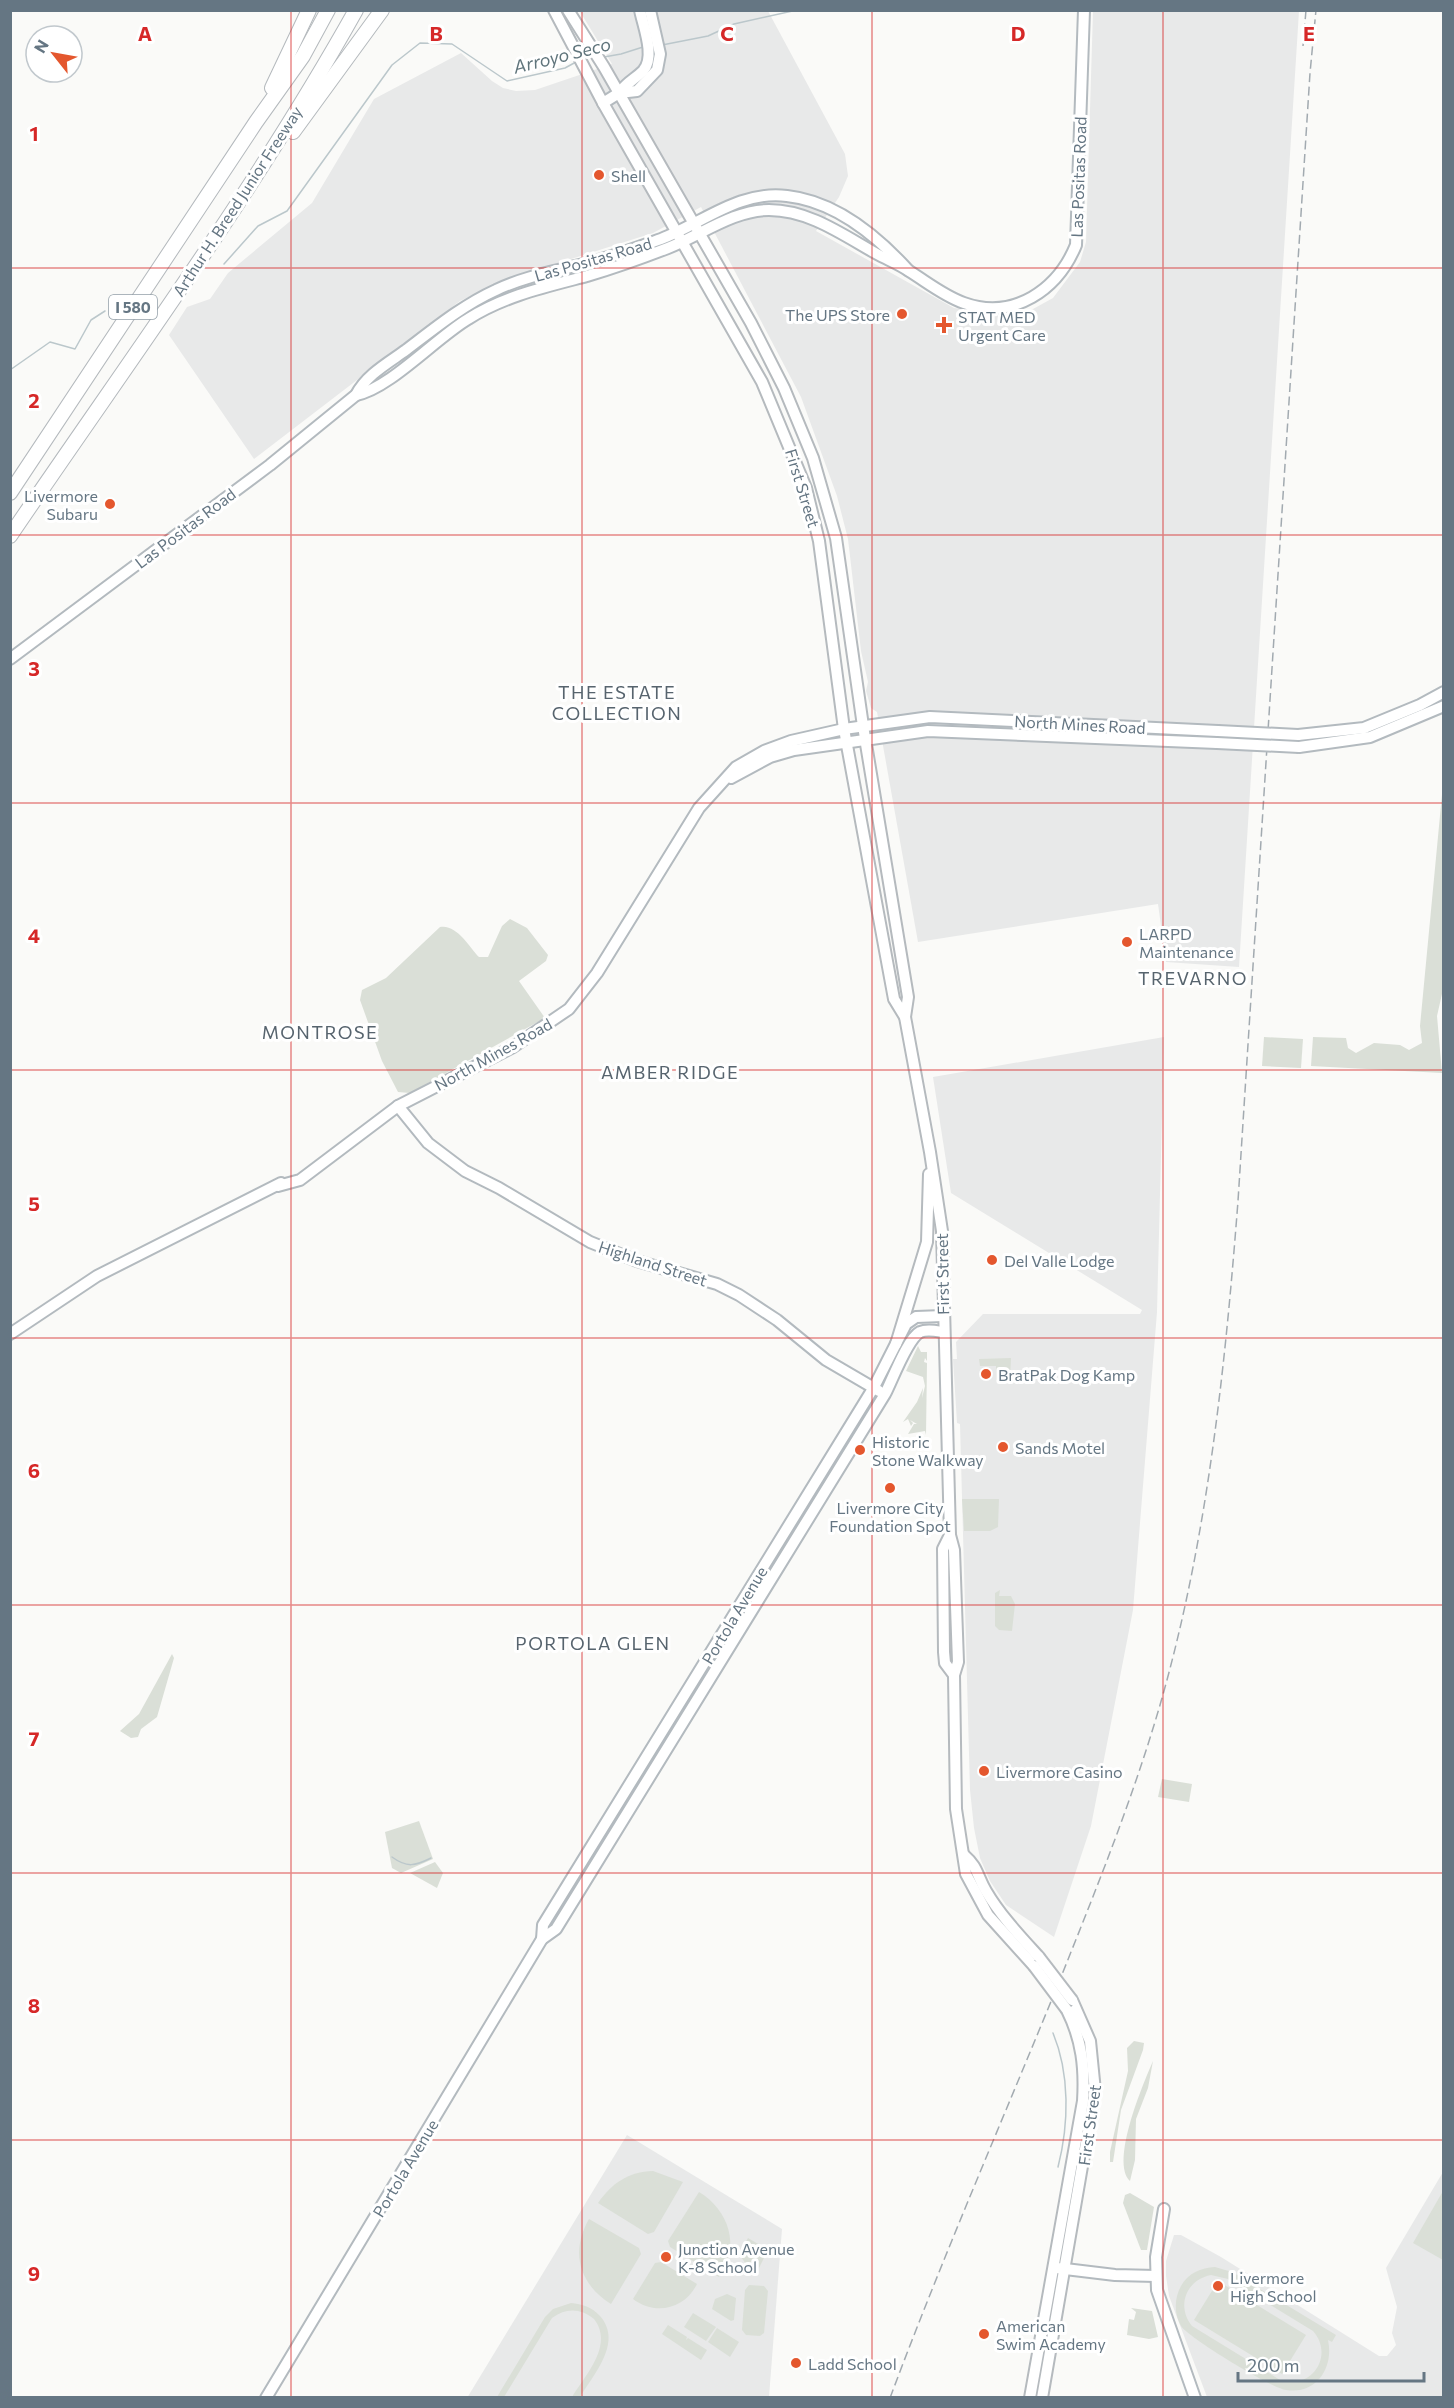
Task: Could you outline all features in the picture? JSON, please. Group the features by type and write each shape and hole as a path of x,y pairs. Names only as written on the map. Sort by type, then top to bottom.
{"highway":[{"path":"256,122 309,10"},
{"name":"Arthur H. Breed Junior Freeway","path":"10,493 256,122 303,56 328,10"},
{"name":"Arthur H. Breed Junior Freeway","path":"10,536 242,198 323,70 356,10"},
{"path":"242,198 267,171 382,10"}],"main road":[{"name":"First Street","path":"554,10 603,103 762,382 806,488 819,541 846,742 894,999 904,1017 930,1152 942,1231 950,1535 943,1549 945,1663 954,1675 956,1809 966,1875 975,1896 988,1916 1036,1962 1070,2005 1090,2041 1095,2083 1066,2270 1042,2397"},
{"name":"First Street","path":"568,10 620,93 770,359 813,458 836,538 865,740 908,997 904,1017"},
{"path":"603,103 620,93 637,91 657,70 650,34 640,10"},
{"path":"650,10 650,34"},
{"name":"Las Positas Road","path":"10,659 270,465 356,395 370,392 437,341 486,309 529,291 586,276 697,230 754,211 802,214 908,270 964,303 992,308 1016,305 1034,298 1047,288 1068,263 1076,245 1084,10"},
{"name":"Las Positas Road","path":"697,230 745,199 776,195 804,199 873,235 908,270"},
{"name":"North Mines Road","path":"10,1334 97,1276 278,1186 296,1174 309,1171 342,1150 398,1106 513,1047 569,1009 597,973 699,807 736,766 764,751 790,741 844,729 930,717 1218,731 1299,741 1364,728 1443,692"},
{"name":"North Mines Road","path":"723,783 770,758 794,750 928,731 1217,743 1299,741 1370,737 1443,706"},
{"name":"Highland Street","path":"398,1106 428,1143 465,1171 499,1188 590,1242 637,1261 717,1284 739,1295 777,1320 826,1360 885,1394"},
{"path":"896,1344 927,1242 930,1152"},
{"name":"Portola Avenue","path":"542,1939 543,1925 874,1387 906,1324 916,1317 943,1316"},
{"name":"Portola Avenue","path":"266,2397 542,1939 556,1929 885,1394 915,1336 928,1330 944,1332"},
{"name":"First Street","path":"1030,2397 1084,2085 1080,2042 1070,2005"},
{"path":"1164,2209 1156,2257 1157,2290 1196,2397"},
{"path":"1054,2268 1156,2276"}],"shaded area":[{"path":"579,10 768,11 845,154 848,176 839,197 816,231 954,308 1010,316 1033,309 1053,298 1080,262 1086,242 1093,11 1299,11 1239,967 1166,962 1158,904 918,942 877,712 871,708 866,691 868,682 861,651 848,539 837,496 801,397 701,207 653,233 508,279 460,301 254,459 169,335 187,307 210,299 228,273 312,203 374,99 461,53 492,81 503,88 516,91 535,90 612,64"},
{"path":"1443,784 1444,985 1437,1016 1442,1073 1311,1066 1313,1037 1346,1038 1348,1048 1356,1053 1374,1043 1400,1045 1409,1050 1422,1043 1420,1026"},
{"path":"510,919 527,928 548,955 546,961 519,981 545,1018 410,1093 398,1092 382,1061 360,1000 362,990 386,978 440,927 452,929 479,957 488,957 502,926"},
{"path":"1164,1037 1157,1312 1133,1610 1091,1826 1054,1937 1006,1905 990,1881 980,1858 974,1828 970,1790 960,1424 957,1423 953,1359 957,1359 956,1342 983,1314 1140,1314 1142,1310 951,1193 933,1077"},
{"path":"1264,1037 1303,1039 1301,1068 1262,1066"},
{"path":"918,1346 921,1352 927,1352 927,1361 925,1358 924,1362 927,1363 926,1435 925,1431 908,1434 914,1424 917,1424 910,1420 913,1423 911,1426 908,1419 903,1422 917,1402 923,1388 922,1398 925,1386 923,1377 906,1371"},
{"path":"1011,1358 1010,1379 996,1380 996,1366 980,1366 979,1359"},
{"path":"962,1499 999,1499 998,1527 990,1531 964,1531"},
{"path":"1000,1590 999,1596 1011,1596 1015,1604 1012,1631 999,1630 995,1626 995,1593"},
{"path":"172,1654 174,1658 157,1717 141,1729 138,1737 131,1738 120,1731 139,1714"},
{"path":"1162,1779 1192,1784 1189,1802 1158,1797"},
{"path":"419,1821 433,1859 401,1873 392,1868 385,1832"},
{"path":"435,1862 443,1873 437,1888 410,1873"},
{"path":"1134,2041 1144,2043 1143,2050 1121,2110 1113,2162 1110,2162 1110,2152 1128,2071 1127,2048"},
{"path":"1153,2061 1148,2088 1136,2119 1135,2160 1130,2181 1125,2171 1126,2141 1136,2104"},
{"name":"Junction Avenue K-8 School","path":"627,2135 782,2229 769,2397 467,2398"},
{"path":"653,2171 683,2182 654,2232 648,2234 598,2203 621,2180 628,2176"},
{"name":"Livermore High School","path":"1443,2172 1443,2397 1207,2397 1169,2296 1166,2261 1174,2235 1181,2235 1221,2257 1379,2356 1387,2356 1396,2345 1392,2333 1397,2307 1386,2268"},
{"path":"1443,2191 1443,2260 1413,2243"},
{"path":"699,2192 718,2209 728,2230 729,2254 719,2277 670,2247 668,2241"},
{"path":"1130,2193 1154,2207 1147,2250 1141,2250 1123,2203 1125,2195"},
{"path":"589,2219 639,2248 641,2254 611,2304 591,2287 581,2266 580,2243"},
{"path":"748,2238 768,2250 758,2270 746,2264 741,2257 742,2249"},
{"path":"661,2262 697,2284 692,2293 677,2304 660,2308 642,2304 633,2299 655,2263"},
{"path":"1215,2267 1232,2272 1336,2335 1332,2342 1328,2340 1328,2360 1321,2377 1306,2388 1286,2390 1248,2372 1187,2332 1181,2326 1177,2316 1177,2296 1184,2281 1191,2275","holes":["1211,2275 1228,2279 1313,2331 1319,2341 1321,2351 1320,2360 1310,2376 1291,2382 1280,2380 1192,2326 1187,2318 1184,2302 1190,2288 1195,2282"]},
{"path":"1218,2281 1306,2335 1282,2374 1194,2320"},
{"path":"749,2285 764,2286 768,2291 764,2333 760,2336 746,2335 742,2330 745,2290"},
{"path":"727,2294 736,2298 734,2320 731,2321 712,2309 715,2299"},
{"path":"571,2303 594,2310 606,2326 609,2336 604,2358 580,2397 572,2397 596,2359 601,2339 594,2319 578,2311 568,2311 552,2318 504,2397 497,2397 545,2317 553,2309"},
{"path":"1131,2308 1152,2311 1158,2337 1149,2339 1127,2335 1129,2319 1134,2320 1136,2312"},
{"path":"693,2313 716,2327 706,2341 684,2327"},
{"path":"668,2325 687,2337 686,2340 688,2338 707,2350 701,2360 662,2334"},
{"path":"717,2328 739,2342 730,2357 708,2342"}],"waterway":[{"name":"Arroyo Seco","path":"662,45 708,36 734,24 797,10"},
{"name":"Arroyo Seco","path":"224,264 258,226 287,211 392,65 420,43 452,44 507,81 565,68 576,62"},
{"name":"Arroyo Seco","path":"604,57 643,47"},
{"name":"Arroyo Seco","path":"10,370 50,342 75,349 91,320 105,311"},
{"path":"392,1857 411,1865 431,1858"},
{"path":"1053,2033 1059,2049 1066,2099 1066,2117 1058,2167"}],"railway":[{"path":"1303,46 1306,10"},
{"path":"890,2398 952,2239 1061,1977 1126,1808 1160,1705 1190,1581 1202,1518 1220,1392 1238,1201 1310,73 1316,10"}],"place":[{"name":"Shell","path":"599,175"},
{"name":"The UPS Store","path":"902,314"},
{"name":"STAT MED Urgent Care","path":"944,325"},
{"name":"Livermore Subaru","path":"110,504"},
{"name":"LARPD Maintenance","path":"1127,942"},
{"name":"Del Valle Lodge","path":"992,1260"},
{"name":"BratPak Dog Kamp","path":"986,1374"},
{"name":"Sands Motel","path":"1003,1447"},
{"name":"Historic Stone Walkway","path":"860,1450"},
{"name":"Livermore City Foundation Spot","path":"890,1488"},
{"name":"Livermore Casino","path":"984,1771"},
{"name":"Junction Avenue K-8 School","path":"666,2257"},
{"name":"Livermore High School","path":"1218,2286"},
{"name":"American Swim Academy","path":"984,2334"},
{"name":"Ladd School","path":"796,2363"}],"district":[{"name":"THE ESTATE COLLECTION","path":"617,702"},
{"name":"TREVARNO","path":"1193,978"},
{"name":"MONTROSE","path":"320,1032"},
{"name":"AMBER RIDGE","path":"670,1072"},
{"name":"PORTOLA GLEN","path":"593,1643"}]}
